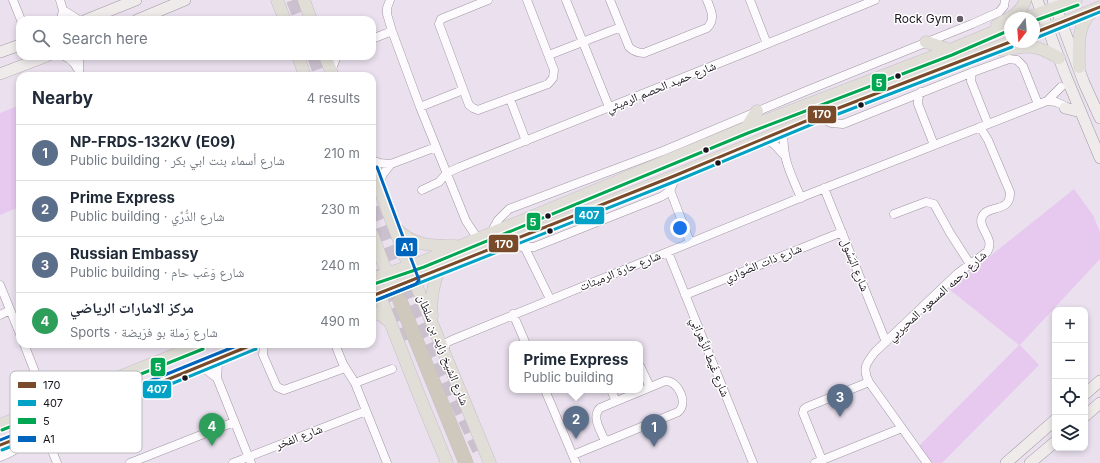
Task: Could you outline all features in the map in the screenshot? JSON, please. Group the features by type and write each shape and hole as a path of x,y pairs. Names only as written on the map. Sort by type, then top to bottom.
{"highway":[{"path":"400,301 466,463"}],"main road":[{"path":"94,16 121,3 136,0"},
{"path":"147,16 185,0"},
{"path":"277,0 283,16"},
{"path":"976,40 1023,8 1025,0"},
{"path":"1037,0 1100,158"},
{"path":"1042,13 1054,4 1076,0"},
{"path":"306,3 311,16"},
{"path":"1054,4 1084,83 1100,118"},
{"path":"1040,31 1099,7"},
{"path":"1079,67 1079,38 1081,29 1086,18 1099,7"},
{"path":"376,276 409,267 465,245 746,128 976,40 1004,28"},
{"path":"926,42 950,50"},
{"path":"376,295 674,176 818,116 1004,44"},
{"path":"0,52 16,46"},
{"path":"981,53 1028,46 1041,48 1059,58"},
{"path":"0,74 37,60"},
{"path":"299,60 304,72"},
{"path":"327,60 331,72"},
{"path":"1065,107 1081,112"},
{"path":"746,128 757,111"},
{"name":"شارع الشيخ زايد بن سلطان","path":"376,180 414,280 490,463"},
{"path":"391,220 403,235 416,242 444,246 465,245"},
{"path":"376,245 386,274 392,283 400,285"},
{"path":"436,332 433,322 431,300 434,282 439,270"},
{"path":"376,297 390,322 447,463"},
{"path":"376,313 381,315 390,322"},
{"path":"142,389 243,348"},
{"path":"128,371 178,349"},
{"path":"1088,391 1100,381"},
{"path":"1086,415 1100,403"},
{"path":"0,425 10,421"},
{"path":"1006,463 1052,423"},
{"path":"0,446 10,442"},
{"path":"1030,463 1052,445"}],"street":[{"path":"13,0 19,16"},
{"path":"60,0 63,10 62,16"},
{"path":"390,0 387,8 387,14 392,31 420,107 466,221 478,239"},
{"path":"488,0 441,19 440,21 440,28 463,90 469,105 475,110 481,110 510,99 548,84 551,81 554,70 527,0"},
{"path":"566,0 609,107"},
{"path":"610,0 629,47 636,52 644,52 707,28 711,25 712,15 706,0"},
{"path":"750,0 767,44"},
{"name":"شارع حميد الحصم الرميثي","path":"422,190 439,182 447,173 460,167 875,0"},
{"path":"491,233 498,220 509,209 663,151 999,12 1004,6 1005,0"},
{"path":"63,10 73,16"},
{"path":"549,55 621,27"},
{"path":"376,37 392,31"},
{"path":"818,116 831,123 843,124 921,92 1010,59 1017,60 1023,66 1038,104"},
{"path":"69,60 79,72"},
{"path":"79,60 80,72"},
{"path":"333,72 336,60"},
{"name":"شارع رحمه المسعود المحيربي","path":"926,463 870,382 865,371 867,363 875,352 958,273 986,252 990,246 981,221 982,216 985,213 1006,204 1010,196 984,125 971,81 973,72"},
{"name":"شارع حارة الرميثات","path":"444,353 445,346 449,341 824,188 1047,101 1061,87"},
{"path":"420,107 463,90"},
{"path":"921,92 918,104 934,145"},
{"path":"510,99 526,141"},
{"path":"1047,101 1056,102 1065,107"},
{"path":"784,130 784,155 801,198"},
{"path":"765,138 775,145 784,155"},
{"path":"376,162 391,164 436,147"},
{"path":"378,185 383,174 391,164"},
{"path":"510,242 525,248 534,247 663,196 670,190 674,181 674,176"},
{"name":"شارع البَسُول","path":"824,188 886,342"},
{"path":"670,190 690,242"},
{"path":"894,214 926,202 934,204 950,233 970,264"},
{"name":"شارع ذات الصَّواري","path":"685,294 842,232"},
{"path":"525,248 550,299"},
{"name":"شارع غَيط الزَّهرانِي","path":"668,252 753,463"},
{"path":"0,285 16,324"},
{"path":"0,315 10,310"},
{"path":"513,314 525,341"},
{"path":"26,348 35,371"},
{"path":"257,348 264,355"},
{"path":"264,348 264,355 277,387 284,390 345,368"},
{"path":"337,348 345,368 355,383 388,463"},
{"path":"222,357 218,364 217,378 250,460"},
{"path":"198,367 206,369 217,378"},
{"path":"355,383 392,369"},
{"path":"643,372 650,387"},
{"path":"573,455 680,410 683,402 674,383 665,381 643,390"},
{"path":"870,382 807,406 804,409 819,462 902,428"},
{"path":"546,393 576,463"},
{"path":"613,393 616,401"},
{"path":"605,441 596,419 596,412 600,408 635,393"},
{"name":"شارع الفخر","path":"232,463 250,460 366,411"},
{"path":"130,463 234,422"},
{"path":"1,463 0,458 10,453"},
{"path":"53,453 57,463"}],"shaded area":[{"path":"16,107 16,208 0,215 0,113"},
{"path":"1074,189 1093,215 1100,232 1100,259 1055,307 1052,307 1052,311 1020,345 1039,365 942,463 928,463 918,447 1019,345 949,289"}],"tunnel":[{"path":"293,0 299,16"},
{"path":"315,60 320,72"},
{"path":"376,218 405,291 479,450"},
{"path":"376,262 404,341"}],"transit line":[{"name":"5","path":"1040,19 1078,5"},
{"name":"170","path":"1040,31 1100,7"},
{"name":"407","path":"1040,36 1100,12"},
{"name":"5","path":"376,283 424,267 748,133 952,55 1004,33"},
{"name":"170","path":"376,294 674,176 818,116 1004,44"},
{"name":"407","path":"376,300 676,181 820,121 1009,48"},
{"name":"A1","path":"376,300 416,284 419,280 377,167"},
{"name":"A1","path":"142,384 231,348"},
{"name":"170","path":"142,390 244,348"},
{"name":"5","path":"142,374 203,349"},
{"name":"407","path":"142,395 256,349"},
{"name":"5","path":"2,430 10,427"},
{"name":"A1","path":"0,440 10,436"},
{"name":"170","path":"0,445 10,441"},
{"name":"407","path":"2,450 10,447"}],"place":[{"name":"Rock Gym","path":"960,19"},
{"name":"Russian Embassy","path":"840,417"},
{"name":"Prime Express","path":"576,439"},
{"name":"مركز الامارات الرياضي","path":"212,446"},
{"name":"NP-FRDS-132KV (E09)","path":"654,447"}]}
